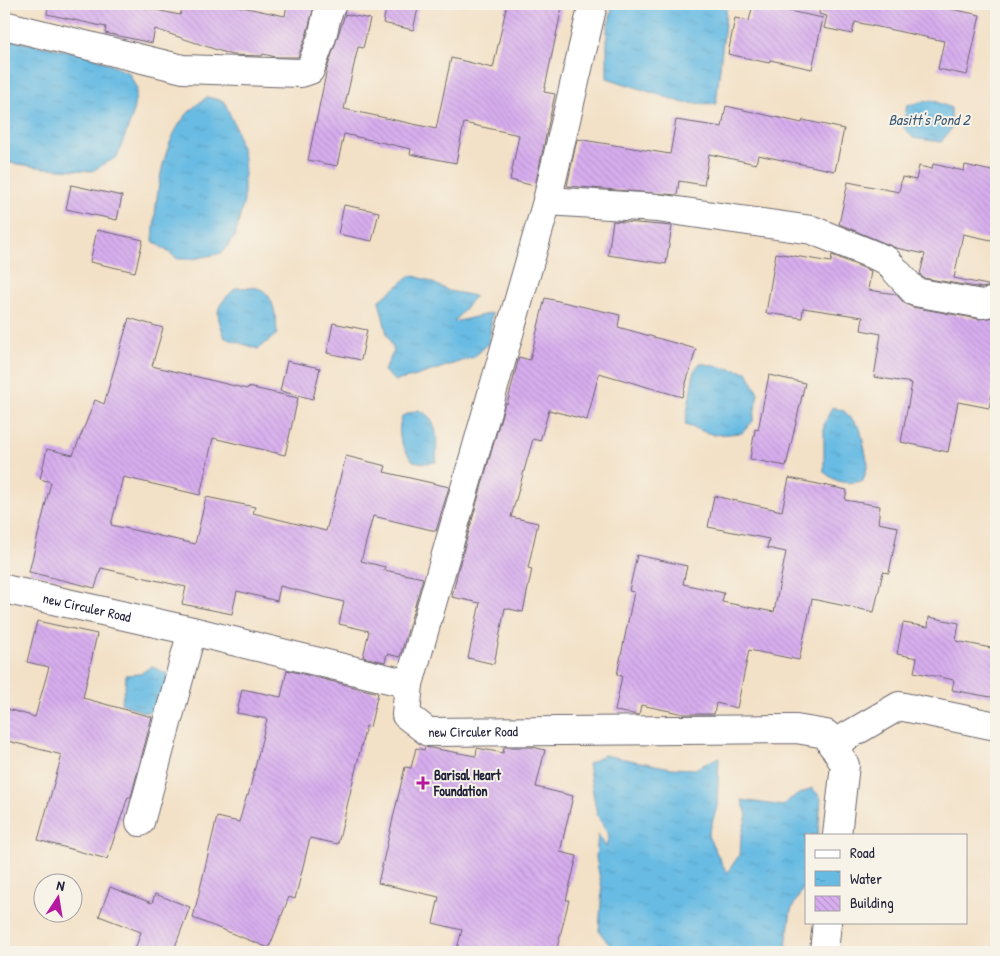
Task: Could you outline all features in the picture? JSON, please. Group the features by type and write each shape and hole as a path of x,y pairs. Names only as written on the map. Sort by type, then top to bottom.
{"street":[{"path":"4,25 183,69 301,73 310,70 332,4"},
{"path":"409,684 546,201 591,4"},
{"path":"546,201 657,208 812,230 886,260 915,292 982,304 996,301"},
{"name":"new Circuler Road","path":"4,589 192,631 409,684 406,715 428,732 796,729 826,734 845,765 837,834"},
{"path":"140,822 192,631"},
{"path":"832,745 899,706 996,726"}],"water":[{"path":"613,4 727,4 716,104 684,103 607,78 607,31"},
{"path":"4,39 89,55 129,73 137,89 132,117 117,157 92,171 45,168 4,162"},
{"path":"207,97 224,101 235,126 244,158 244,201 235,236 222,253 193,259 178,259 153,241 158,189 166,153 173,136 181,121"},
{"name":"Basitt's Pond 2","path":"932,100 951,108 951,129 941,142 913,138 903,126 907,105"},
{"path":"411,275 427,280 449,291 475,296 454,322 492,313 489,343 474,357 395,381 384,371 394,351 387,334 379,301"},
{"path":"236,288 257,288 268,295 271,300 277,334 258,349 225,338 219,321 218,310 224,300"},
{"path":"700,363 747,372 758,393 753,421 742,433 714,435 685,425 694,371"},
{"path":"832,407 844,411 860,428 868,464 863,481 842,482 824,472 824,425"},
{"path":"418,410 425,414 434,425 437,439 436,462 413,461 401,440 400,423 402,416"},
{"path":"152,666 169,675 161,712 143,712 121,703 126,675 140,674"},
{"path":"604,755 671,768 695,769 719,757 717,807 708,836 727,873 740,854 741,837 747,815 742,800 783,806 790,799 812,788 821,798 818,834 805,834 805,885 791,910 785,952 615,952 599,931 602,889 596,858 598,834 606,847 609,835 597,815 588,764"}],"building":[{"path":"48,4 127,4 180,15 184,4 227,4 285,16 287,4 314,6 298,57 276,57 263,54 262,56 232,55 155,29 152,43 105,33 106,27 47,14"},
{"path":"387,4 419,4 413,30 383,23"},
{"path":"507,4 549,4 562,7 544,92 555,94 535,186 510,180 519,135 464,123 456,163 410,154 411,149 344,134 337,166 308,160 327,69 345,14 370,19 363,48 358,47 344,109 436,129 451,58 493,68"},
{"path":"753,4 780,4 779,9 823,18 812,69 770,60 769,63 728,54 735,18 749,21"},
{"path":"820,4 927,4 980,15 967,75 938,69 944,41 855,22 852,34 824,28 827,16 819,14"},
{"path":"726,106 802,123 803,120 844,129 835,171 758,155 756,164 709,154 704,185 679,181 677,195 567,186 577,139 670,154 676,120 722,127"},
{"path":"933,164 964,171 965,165 996,172 996,241 963,234 954,278 992,286 982,288 923,278 920,274 925,254 896,248 839,224 848,182 899,192 902,177 916,180 919,166 932,169"},
{"path":"71,185 122,196 117,220 66,209"},
{"path":"344,205 379,212 372,241 338,234"},
{"path":"613,221 672,226 666,264 608,255"},
{"path":"97,230 143,240 135,272 90,262"},
{"path":"776,253 831,262 832,255 871,271 868,290 896,294 904,303 912,307 979,319 996,317 996,374 989,408 958,402 948,452 901,442 912,383 874,377 881,334 861,330 863,317 803,308 802,318 766,313"},
{"path":"545,298 620,315 618,327 696,349 682,397 599,373 587,420 549,410 540,441 533,439 511,517 538,523 528,568 532,569 523,612 505,608 494,664 468,658 480,603 452,597 519,357 530,360"},
{"path":"129,318 163,328 152,366 247,389 248,387 298,398 285,455 213,438 200,495 123,477 111,525 195,544 206,497 255,507 253,513 326,531 346,456 386,466 384,472 449,487 436,531 373,516 361,561 385,567 384,570 423,578 400,657 387,654 385,662 363,657 369,631 339,624 344,602 280,586 277,601 237,591 232,614 182,604 186,587 101,568 95,588 29,572 51,482 40,479 47,449 73,455 95,400 104,404"},
{"path":"333,323 367,330 361,360 327,353"},
{"path":"287,361 320,368 313,399 280,391"},
{"path":"769,375 805,383 786,466 750,459 755,429 758,430"},
{"path":"789,478 847,490 845,500 880,506 878,523 898,527 889,573 883,572 874,612 812,599 799,660 749,650 737,708 716,703 714,714 684,714 641,705 639,715 615,711 622,676 617,675 634,592 629,591 637,555 687,566 683,584 724,593 722,602 774,612 786,552 767,548 769,539 708,527 714,496 782,511"},
{"path":"929,617 959,623 956,641 996,649 996,698 952,690 954,680 914,672 917,658 897,654 903,623 928,627"},
{"path":"37,621 97,634 83,698 152,717 131,797 128,797 107,859 38,840 62,755 4,740 4,708 35,717 49,667 27,662"},
{"path":"287,670 378,693 370,727 366,726 338,844 310,838 295,899 289,897 269,948 193,918 217,817 239,822 248,796 267,719 237,713 242,689 281,697"},
{"path":"425,747 476,756 477,748 503,753 504,747 533,747 545,750 536,787 573,796 560,852 577,856 566,900 569,900 556,952 456,952 462,930 433,923 439,897 378,883 405,767 411,768 416,748 424,750"},
{"path":"110,887 152,903 155,894 190,907 173,952 134,952 141,932 99,916"}],"place":[{"name":"Barisal Heart Foundation","path":"423,783"}]}
